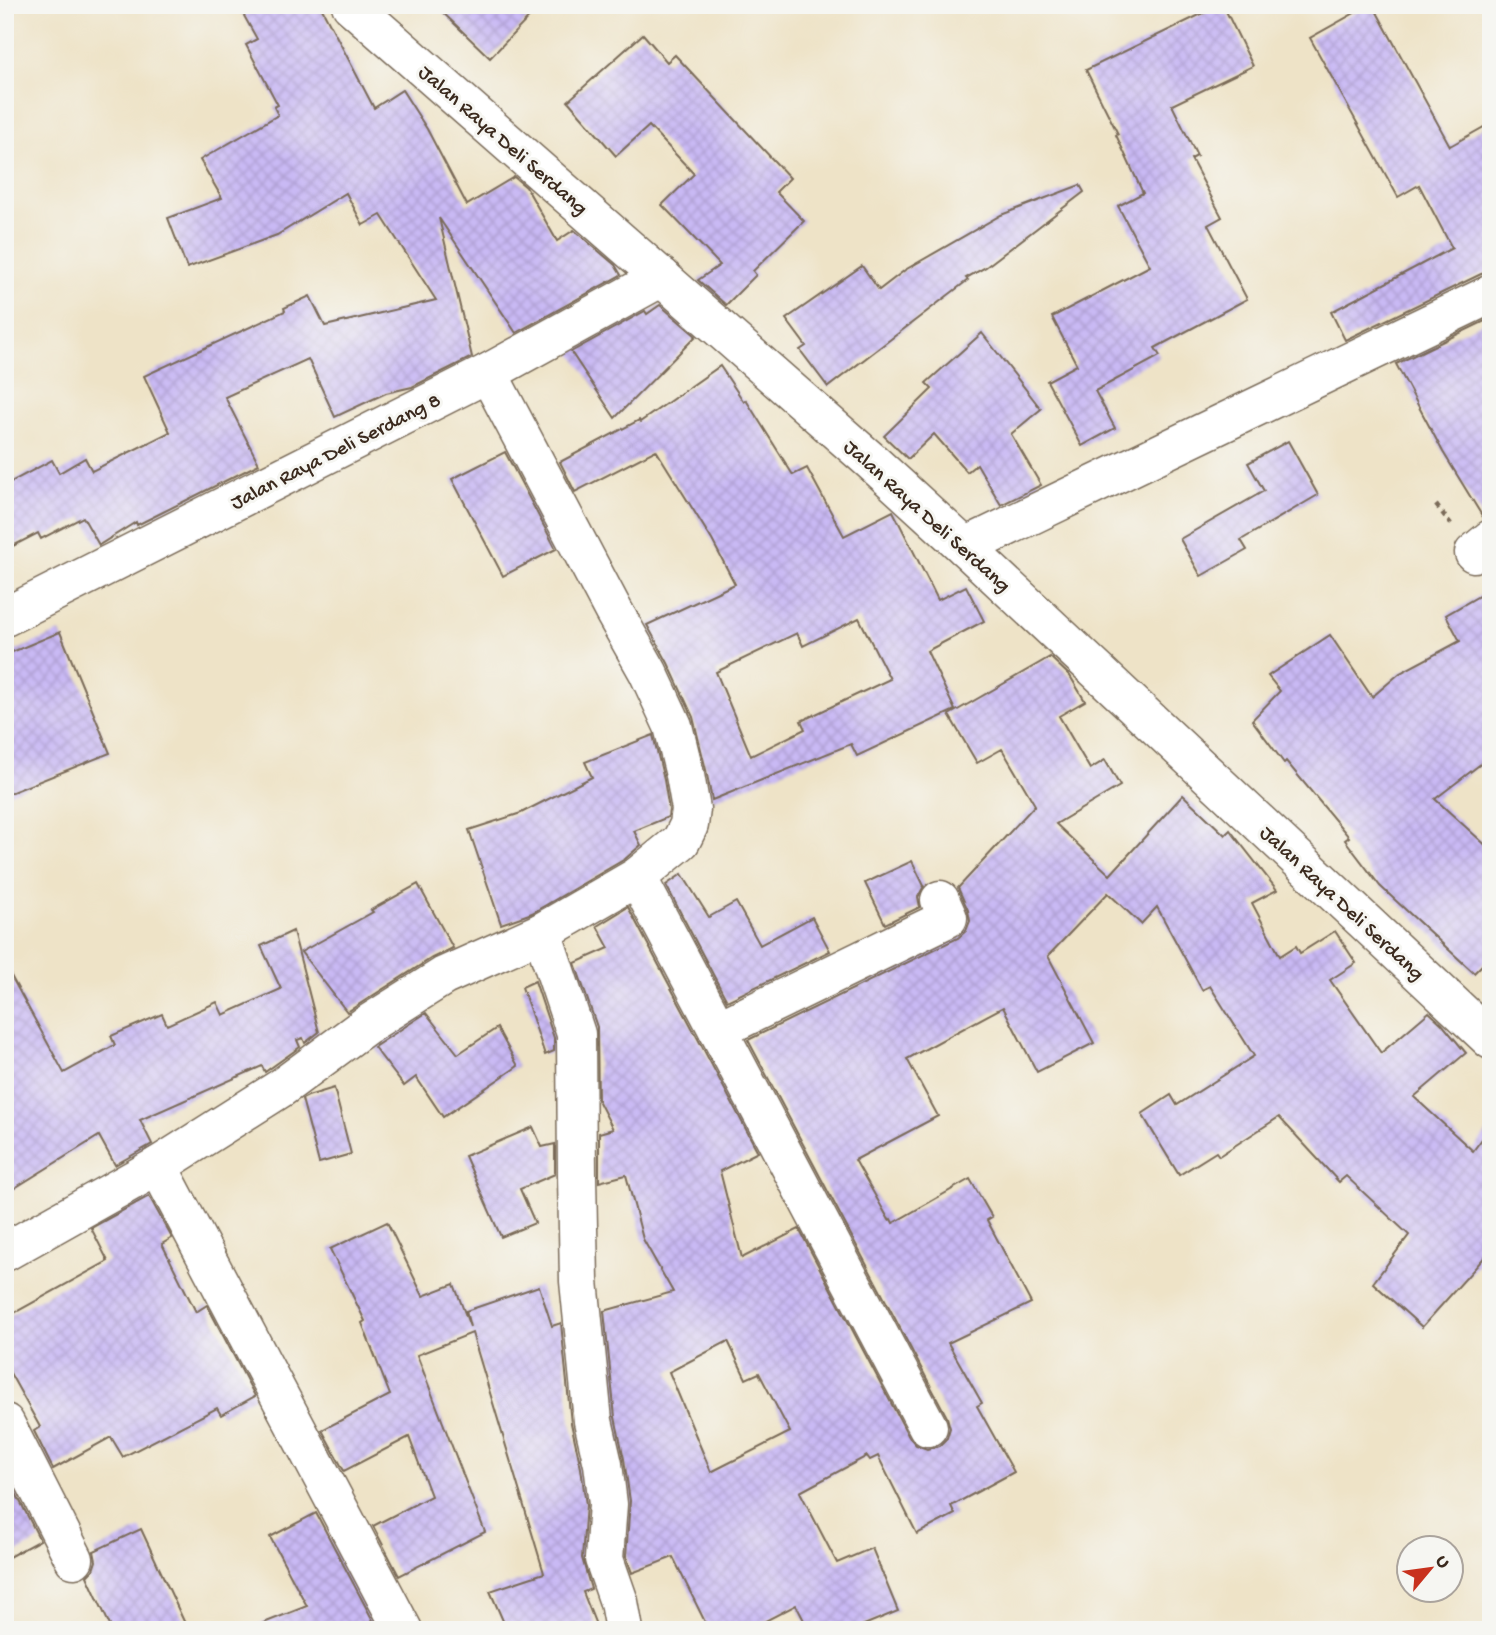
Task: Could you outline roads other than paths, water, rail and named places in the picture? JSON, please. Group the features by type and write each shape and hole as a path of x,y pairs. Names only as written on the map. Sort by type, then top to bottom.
{"street":[{"name":"Jalan Raya Deli Serdang","path":"351,5 871,461 1491,1040"},
{"name":"Jalan Raya Deli Serdang 8","path":"5,617 488,373 662,277"},
{"path":"965,547 1491,294"},
{"path":"5,1252 158,1166 281,1088 365,1026 444,976 542,932 637,877 681,841 689,825 691,809 673,726 648,672 488,373"},
{"path":"637,877 928,1427"},
{"path":"718,1030 948,918 940,900"},
{"path":"542,932 576,1034 579,1281 593,1421 603,1464 608,1504 604,1559 619,1602 624,1630"},
{"path":"158,1166 403,1630"},
{"path":"5,1423 74,1559"}]}
